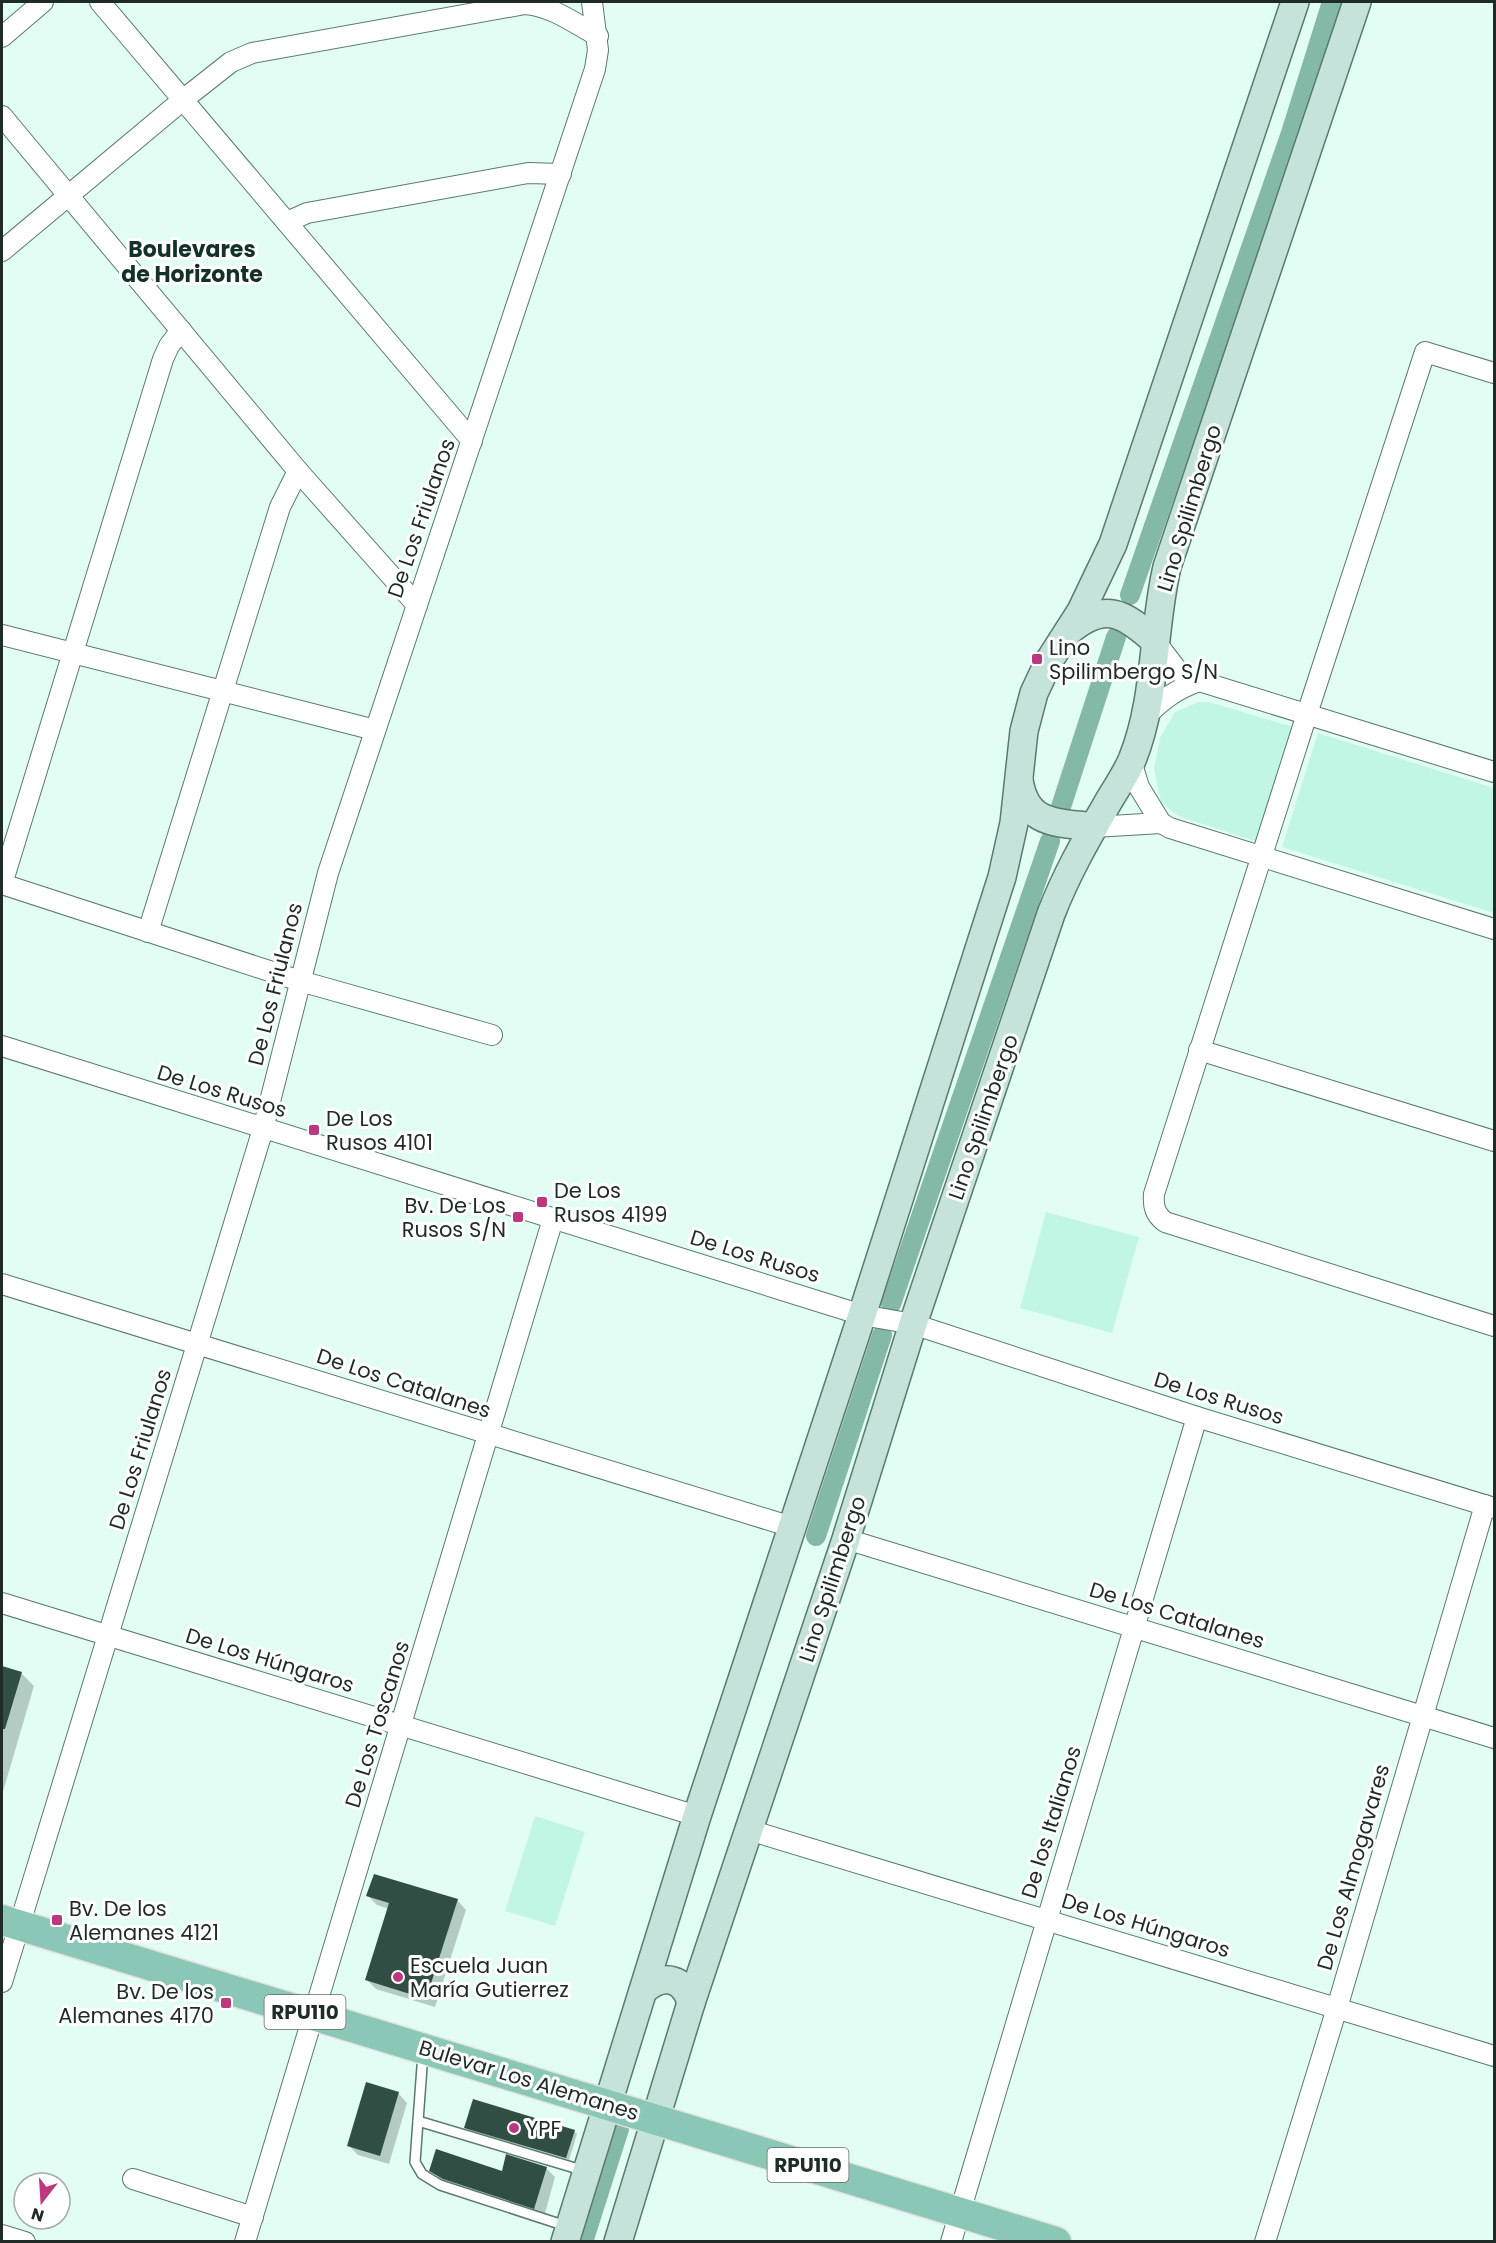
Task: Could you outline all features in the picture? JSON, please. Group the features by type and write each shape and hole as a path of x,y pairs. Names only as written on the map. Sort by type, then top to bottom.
{"main road":[{"path":"573,2237 587,2171 697,1816 862,1315 1002,877 1014,823 1024,731 1034,693 1049,661 1069,631 1099,576 1120,524 1295,2"},
{"name":"Lino Spilimbergo","path":"618,2241 691,2003 846,1539 913,1324 1051,914 1066,876 1131,761 1145,717 1167,567 1357,2"},
{"path":"1069,631 1089,617 1110,612 1128,618 1155,641"},
{"path":"1018,778 1025,802 1041,818 1059,825 1094,827"},
{"name":"Bulevar Los Alemanes","path":"10,1922 1056,2241"},
{"path":"645,1989 653,1982 663,1979 673,1981 688,1993 691,2003"}],"street":[{"path":"2,37 43,2"},
{"path":"100,2 472,441"},
{"name":"De Los Friulanos","path":"2,1982 10,1922 106,1635 263,1129 322,895 595,69 598,36 592,2"},
{"path":"2,251 184,99 231,62 252,53 525,4 540,5 552,10 598,36"},
{"path":"2,116 298,471 417,605"},
{"path":"287,222 307,213 528,173 561,174"},
{"path":"181,330 163,359 2,884 300,981 492,1035"},
{"path":"1494,373 1425,352 1199,1050 1154,1194 1153,1205 1156,1215 1165,1221 1494,1326"},
{"path":"148,932 280,507 298,471"},
{"path":"2,634 375,730"},
{"path":"1155,641 1178,671 1199,681 1494,772"},
{"path":"1145,717 1165,697 1199,681"},
{"path":"1131,761 1139,787 1161,823 1170,828 1494,929"},
{"path":"1094,827 1161,823"},
{"name":"De Los Rusos","path":"2,1047 862,1315 913,1324 1197,1417 1490,1507"},
{"path":"1199,1050 1494,1141"},
{"name":"De Los Toscanos","path":"245,2241 553,1219"},
{"name":"De Los Catalanes","path":"2,1284 792,1527"},
{"name":"De los Italianos","path":"951,2241 1197,1417"},
{"name":"De Los Almogavares","path":"1265,2241 1337,2008 1422,1715 1490,1507"},
{"name":"De Los Catalanes","path":"846,1539 1494,1737"},
{"name":"De Los Húngaros","path":"2,1603 697,1816"},
{"name":"De Los Húngaros","path":"749,1830 1494,2056"},
{"path":"133,2179 253,2217"},
{"path":"2,2235 25,2241"}],"lane":[{"path":"423,2048 414,2162 422,2174 440,2185 573,2237"},
{"path":"418,2121 587,2171"}],"green space":[{"path":"1199,702 1209,702 1293,727 1255,841 1178,816 1161,802 1154,768 1160,738 1175,712"},
{"path":"1318,733 1494,788 1494,913 1282,847"},
{"path":"1046,1212 1139,1237 1112,1333 1020,1308"},
{"path":"535,1816 585,1832 555,1926 505,1911"}],"building":[{"path":"2,1666 22,1672 5,1729 2,1729"},
{"path":"374,1874 458,1899 426,1999 365,1980 389,1903 366,1896"},
{"path":"366,2082 399,2092 380,2156 347,2146"},
{"path":"473,2099 575,2130 566,2158 464,2128"},
{"path":"436,2149 502,2171 506,2154 547,2167 534,2209 443,2179 429,2171"}],"waterway":[{"path":"1130,595 1291,133 1332,2"},
{"path":"1060,810 1116,637"},
{"path":"891,1304 1050,841"},
{"path":"816,1536 882,1335"},
{"path":"583,2242 619,2129"}],"place":[{"name":"Lino Spilimbergo S/N","path":"1037,659"},
{"name":"De Los Rusos 4101","path":"314,1130"},
{"name":"De Los Rusos 4199","path":"542,1202"},
{"name":"Bv. De Los Rusos S/N","path":"518,1217"},
{"name":"Bv. De los Alemanes 4121","path":"57,1920"},
{"name":"Escuela Juan María Gutierrez","path":"398,1977"},
{"name":"Bv. De los Alemanes 4170","path":"226,2003"},
{"name":"YPF","path":"514,2128"}],"district":[{"name":"Boulevares de Horizonte","path":"192,262"}]}
